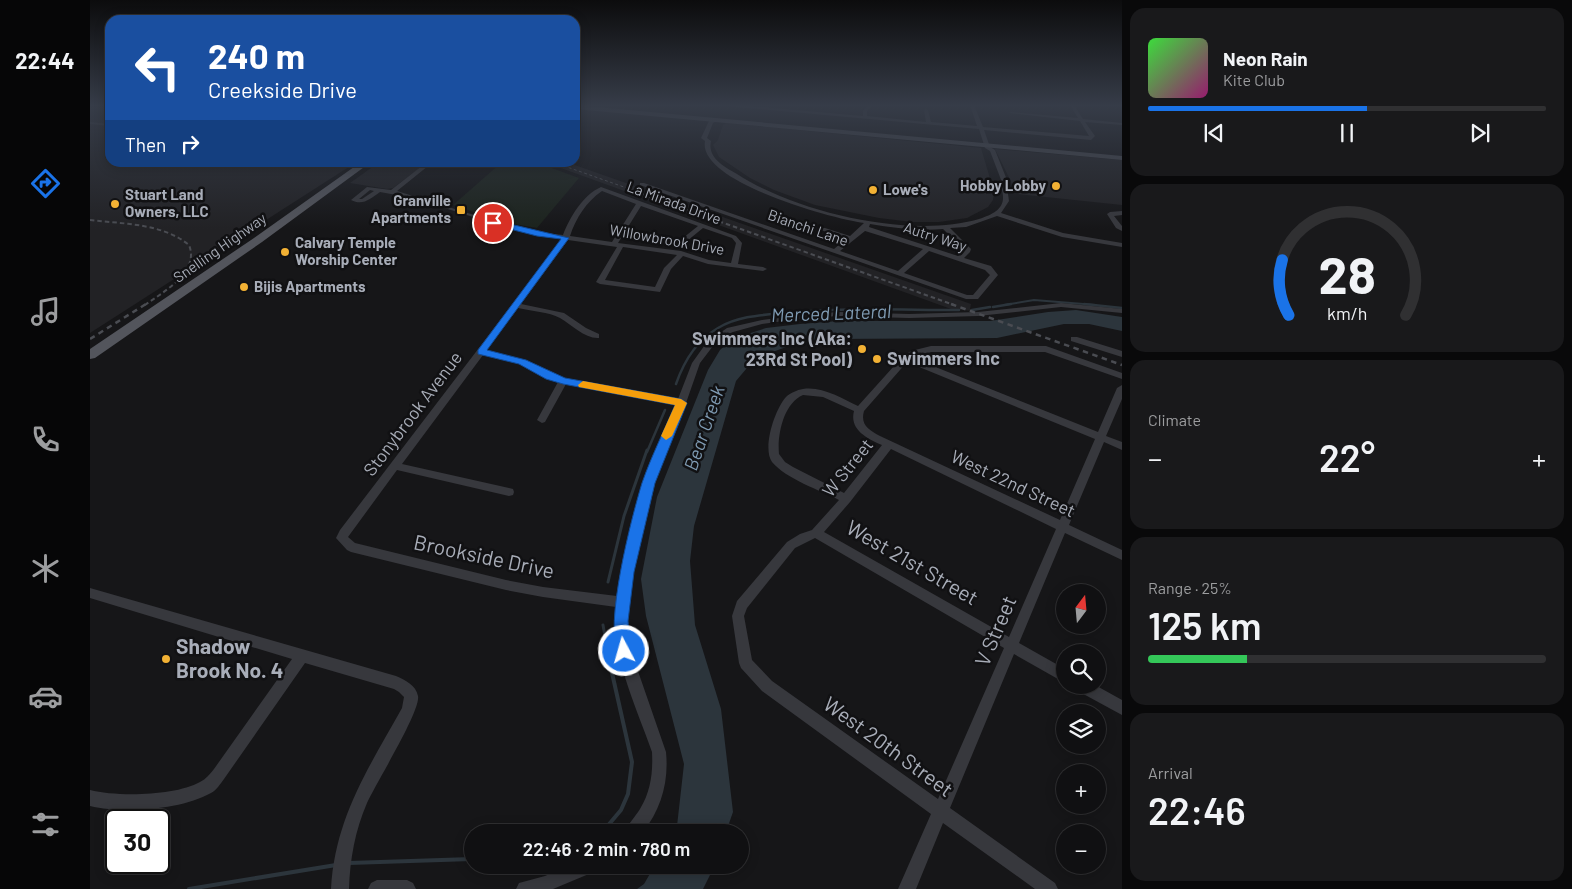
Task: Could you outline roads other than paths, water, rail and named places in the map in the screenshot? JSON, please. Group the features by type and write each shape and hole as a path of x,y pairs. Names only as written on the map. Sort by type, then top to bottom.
{"main road":[{"path":"1005,146 1122,156"},
{"name":"Snelling Highway","path":"90,355 274,229 360,167"}],"street":[{"path":"706,146 710,155 731,175 759,190 797,205 866,225 945,227 971,224 998,214 1006,206 1008,200 1004,187 1006,185 1004,178 989,158 987,146"},
{"path":"988,146 992,150 999,184 1004,187"},
{"path":"392,192 424,167"},
{"name":"Bianchi Lane","path":"642,184 966,297"},
{"name":"La Mirada Drive","path":"601,189 739,240 734,265"},
{"name":"Stonybrook Avenue","path":"342,538 348,527 566,238 570,226 592,194 601,189"},
{"name":"Willowbrook Drive","path":"379,190 392,192 508,227 566,238 681,253 702,261 763,269"},
{"path":"640,203 600,282 657,290 668,268 679,258 681,253"},
{"path":"1122,213 1110,214 1118,227 1122,229"},
{"path":"998,214 1062,234 1121,246"},
{"path":"834,252 866,225"},
{"name":"Autry Way","path":"866,225 993,271 994,275 975,297 966,297"},
{"path":"679,240 685,240 702,226"},
{"path":"945,227 968,248 968,251 959,259"},
{"path":"823,229 851,239"},
{"path":"899,274 928,249"},
{"path":"516,305 561,315 583,330 596,336"},
{"path":"640,824 656,795 661,764 659,752 624,651 621,623 622,602 649,483 696,363 710,344 730,330 762,322 839,314 909,316 978,314 1054,305 1122,312"},
{"path":"1074,339 1122,354"},
{"name":"W Street","path":"738,616 741,605 791,545 804,537 816,533 846,499 889,444 862,428 857,422 856,416 859,410 906,358 914,353 931,349 1046,349 1122,376"},
{"path":"481,352 522,362 550,377 563,381 681,403"},
{"path":"906,358 1122,446"},
{"path":"542,420 563,381"},
{"name":"V Street","path":"907,889 1122,388"},
{"path":"846,499 786,467 775,458 772,449 773,441 788,401 804,392 819,393 859,410"},
{"name":"West 22nd Street","path":"889,444 1122,555"},
{"path":"394,466 508,492"},
{"name":"West 21st Street","path":"816,533 1056,671"},
{"name":"Brookside Drive","path":"342,538 351,547 506,585 543,592 622,602"},
{"path":"90,593 396,683 404,687 411,694 411,703 407,713 355,814 342,850 339,881"},
{"name":"West 20th Street","path":"738,616 746,663 754,674 767,686 1048,889"},
{"path":"90,798 112,803 142,801 189,795 207,787 219,774 303,656"},
{"path":"1097,694 1122,708"},
{"path":"525,889 545,884 569,874"},
{"path":"377,889 407,889"}],"water":[{"name":"Bear Creek","path":"1076,310 1122,317 1122,331 1089,324 1064,324 997,338 829,339 786,347 770,353 752,362 736,381 694,526 690,561 695,625 721,709 733,812 729,824 677,824 684,764 646,616 641,579 657,497 708,370 720,350 732,339 766,328 800,324 839,321 990,321 1048,312"},
{"path":"650,874 710,874 703,889 637,889 644,884"}],"waterway":[{"name":"Merced Lateral","path":"1004,305 1034,300 1085,304"},
{"name":"Merced Lateral","path":"993,307 1011,304"},
{"name":"Merced Lateral","path":"1085,304 1096,305"},
{"name":"Merced Lateral","path":"1085,304 1122,308"},
{"name":"Merced Lateral","path":"972,310 990,307"},
{"name":"Merced Lateral","path":"676,384 687,359 698,345 710,333 734,321 767,314 806,311 872,309 959,310"},
{"name":"Merced Lateral","path":"647,452 665,410"},
{"name":"Merced Lateral","path":"608,582 624,516 647,450"},
{"name":"Merced Lateral","path":"603,625 606,642"},
{"name":"Merced Lateral","path":"606,641 608,655"},
{"name":"Merced Lateral","path":"609,824 621,810 628,794 632,762 610,664"},
{"name":"Merced Lateral","path":"349,863 464,859"},
{"name":"Merced Lateral","path":"189,889 336,865"}],"railway":[{"path":"567,167 638,192"},
{"path":"634,191 954,305"},
{"path":"90,220 155,228 167,232 189,245 191,255 185,272 170,287 145,305"},
{"path":"90,339 146,304"},
{"path":"951,304 1122,365"}],"place":[{"name":"Hobby Lobby","path":"1056,186"},
{"name":"Lowe's","path":"873,190"},
{"name":"Stuart Land Owners, LLC","path":"115,204"},
{"name":"Granville Apartments","path":"461,210"},
{"name":"Calvary Temple Worship Center","path":"285,252"},
{"name":"Bijis Apartments","path":"244,287"},
{"name":"Swimmers Inc (Aka: 23Rd St Pool)","path":"862,349"},
{"name":"Swimmers Inc","path":"877,359"},
{"name":"Shadow Brook No. 4","path":"166,659"}]}
